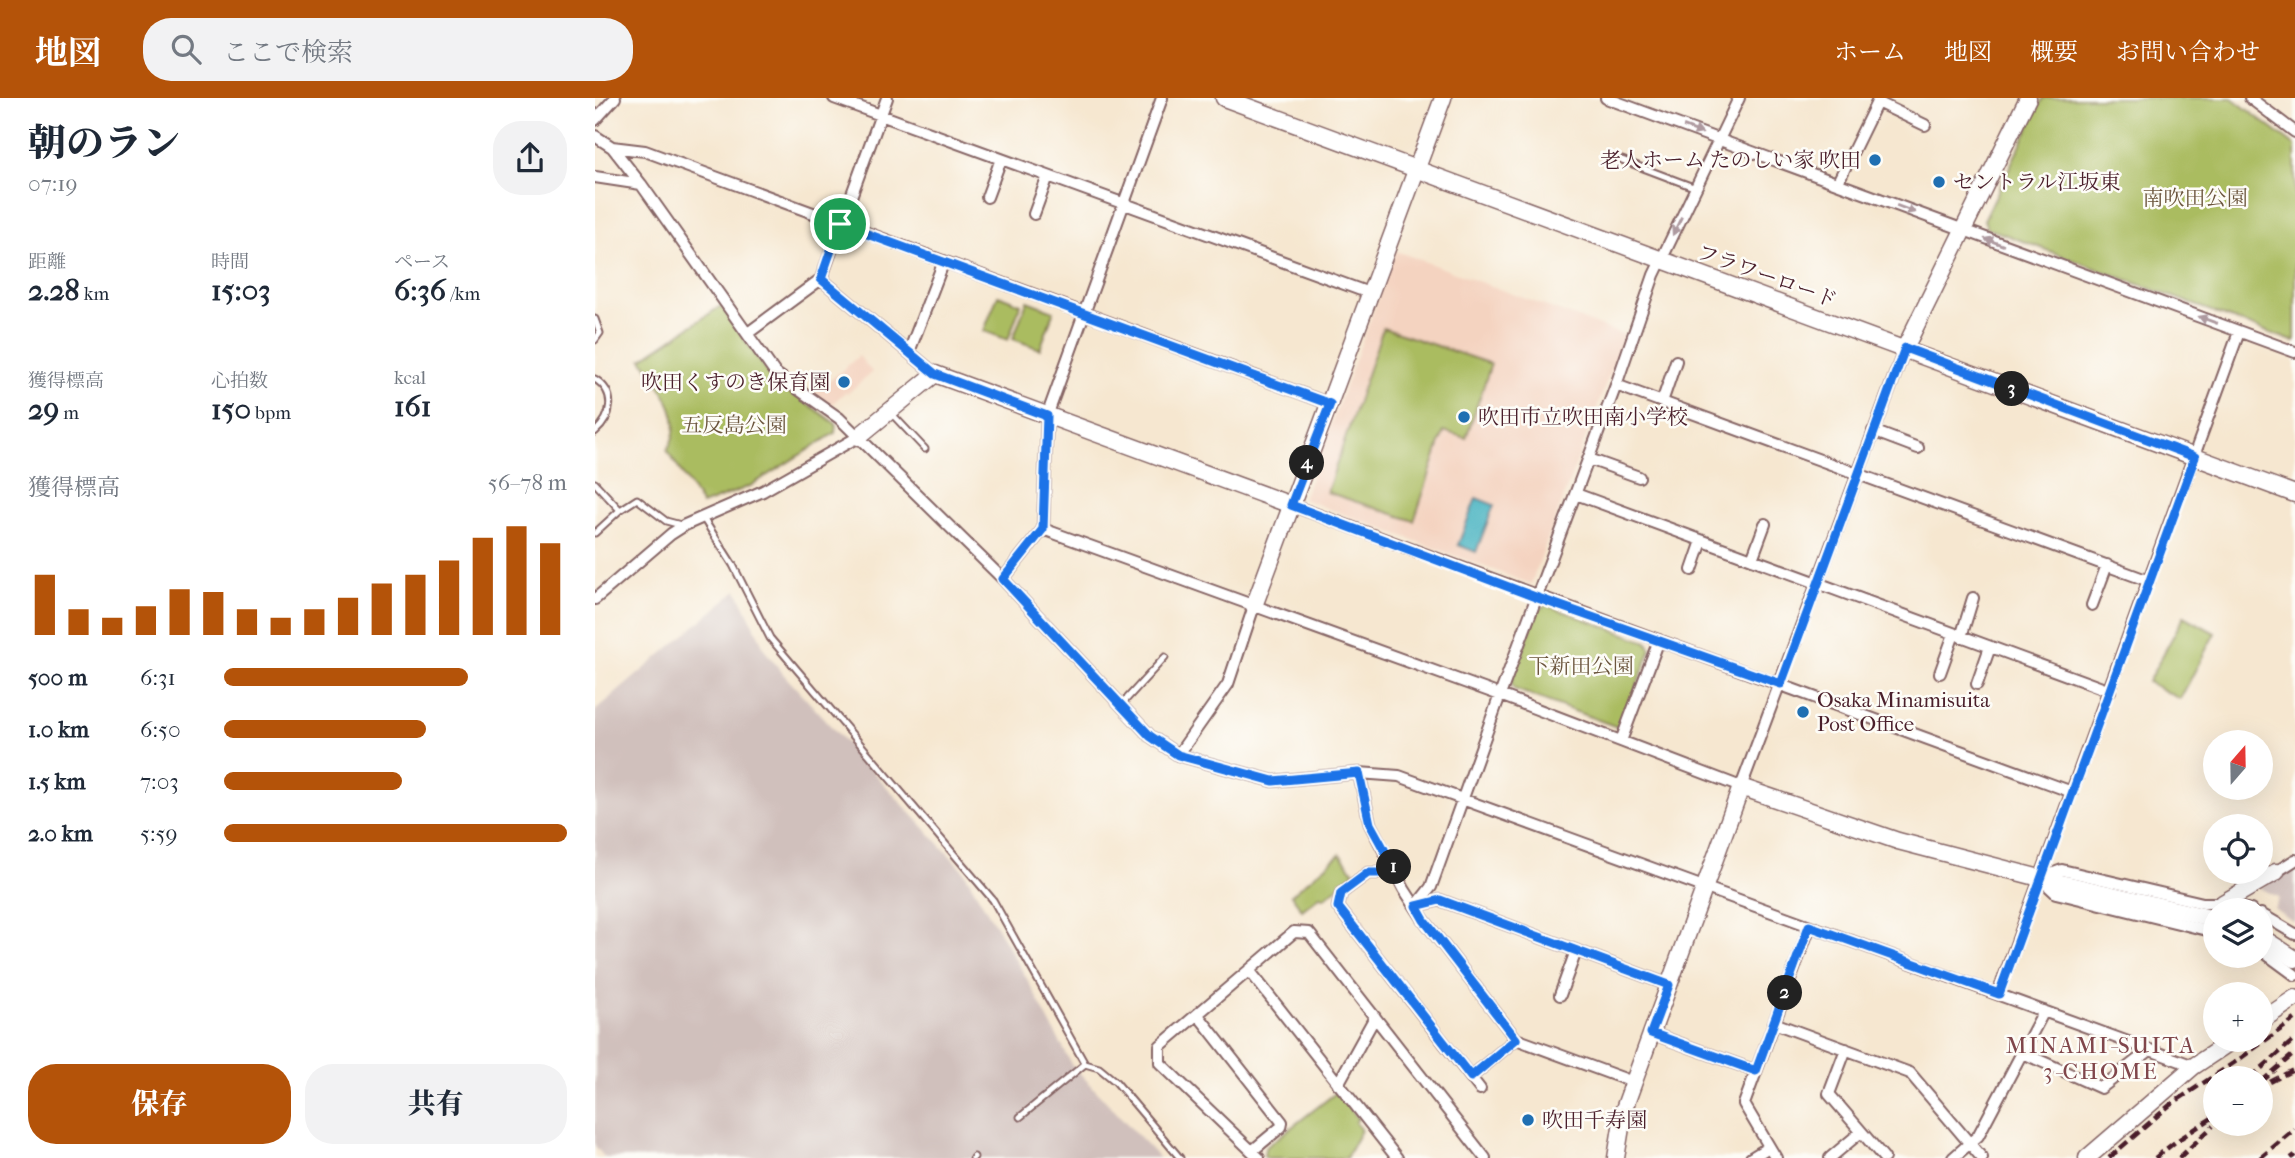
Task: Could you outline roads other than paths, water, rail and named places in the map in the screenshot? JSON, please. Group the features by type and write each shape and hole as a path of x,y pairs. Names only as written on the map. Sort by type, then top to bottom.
{"street":[{"path":"595,120 615,98"},
{"path":"834,98 1369,293"},
{"path":"748,333 821,279 887,98"},
{"path":"1003,579 1043,529 1047,416 1162,98"},
{"name":"フラワーロード","path":"1224,98 2295,494"},
{"path":"1178,755 1228,684 1291,505 1443,98"},
{"path":"1606,98 2295,352"},
{"path":"1416,906 1431,887 1661,260 1739,98"},
{"path":"1616,1158 1619,1129 1633,1082 1905,348 2028,98"},
{"path":"2250,98 2295,132"},
{"path":"1837,182 1878,100 1925,125"},
{"path":"595,136 613,147 775,373 839,418 1003,579 1150,736 1178,755 1273,781 1359,773 1399,776 2193,1066"},
{"path":"613,147 645,151 1330,404"},
{"path":"987,197 1001,159"},
{"path":"1034,214 1048,176"},
{"path":"595,177 641,184"},
{"path":"909,352 944,261"},
{"path":"821,279 935,374 1538,598 1781,684 2072,792"},
{"path":"1999,994 2239,332"},
{"path":"1662,402 1677,361"},
{"path":"595,599 671,534 685,525 763,491 858,437 935,374"},
{"path":"1616,385 2149,581"},
{"path":"1873,432 1917,448"},
{"path":"1589,459 1639,477"},
{"path":"1576,494 2110,691"},
{"path":"1752,559 1765,524"},
{"path":"1043,529 1500,695 1741,787 1898,841 2203,916"},
{"path":"1692,570 1702,541"},
{"path":"2092,605 2106,565"},
{"path":"1940,673 1973,598"},
{"path":"1621,741 1659,640"},
{"path":"1977,684 1990,647"},
{"path":"1359,773 1370,824 1404,889 1424,920 1516,1039 1633,1082"},
{"path":"2232,898 2295,860"},
{"path":"2041,878 2062,870 2203,903"},
{"path":"1397,873 1368,873 1341,893 1338,907 1480,1089"},
{"path":"2041,878 2056,893 2203,929"},
{"path":"1416,906 1440,900 1669,985"},
{"path":"2273,921 2295,934"},
{"path":"1776,1158 1744,1104 1809,926"},
{"path":"1198,1015 1282,1122 1281,1127 1255,1154 1160,1063 1160,1046 1294,932 1309,933 1485,1158"},
{"path":"2273,945 2295,959"},
{"path":"1560,995 1576,951"},
{"path":"2273,959 2295,975"},
{"path":"1249,970 1397,1158"},
{"path":"2273,1013 2295,998"},
{"path":"1952,1158 1978,1136 2044,1011"},
{"path":"1338,1084 1375,1017"},
{"path":"1774,1023 1910,1073 1982,1158"},
{"path":"1651,1033 1756,1071"},
{"path":"1471,1077 1516,1039"},
{"path":"1846,1049 1829,1094 1884,1158"},
{"path":"2023,1053 2101,1088 2150,1050"},
{"path":"2087,1158 2193,1066 2215,1052"},
{"path":"1830,1158 1861,1132"},
{"path":"1751,1158 1769,1147"}],"lane":[{"path":"1622,160 1696,188"},
{"path":"595,319 600,333 595,340"},
{"path":"595,379 607,391 610,405 607,422 595,432"},
{"path":"889,411 925,449"},
{"path":"595,483 620,510"},
{"path":"595,533 620,510 637,499 666,521 685,525"},
{"path":"702,518 733,565 770,638 993,901 1086,1064 1099,1068 1116,1082 1180,1158"},
{"path":"1121,706 1165,657"},
{"path":"1020,1116 1086,1064"}],"water":[{"path":"1476,498 1494,505 1476,552 1458,545"}],"railway":[{"path":"2109,1158 2170,1105 2295,1019"},
{"path":"2264,1066 2295,1039"},
{"path":"2273,1072 2295,1053"},
{"path":"2273,1080 2295,1069"},
{"path":"2155,1158 2203,1124"},
{"path":"2260,1158 2295,1129"},
{"path":"2179,1158 2203,1135"},
{"path":"2291,1158 2295,1155"}],"place":[{"name":"老人ホーム たのしい家 吹田","path":"1875,160"},
{"name":"セントラル江坂東","path":"1939,182"},
{"name":"吹田くすのき保育園","path":"844,382"},
{"name":"吹田市立吹田南小学校","path":"1464,417"},
{"name":"Osaka Minamisuita Post Office","path":"1803,712"},
{"name":"吹田千寿園","path":"1528,1120"}],"district":[{"name":"MINAMI-SUITA 3-CHOME","path":"2101,1058"}],"park label":[{"name":"南吹田公園","path":"2195,198"},
{"name":"五反島公園","path":"734,425"},
{"name":"下新田公園","path":"1581,666"}]}
